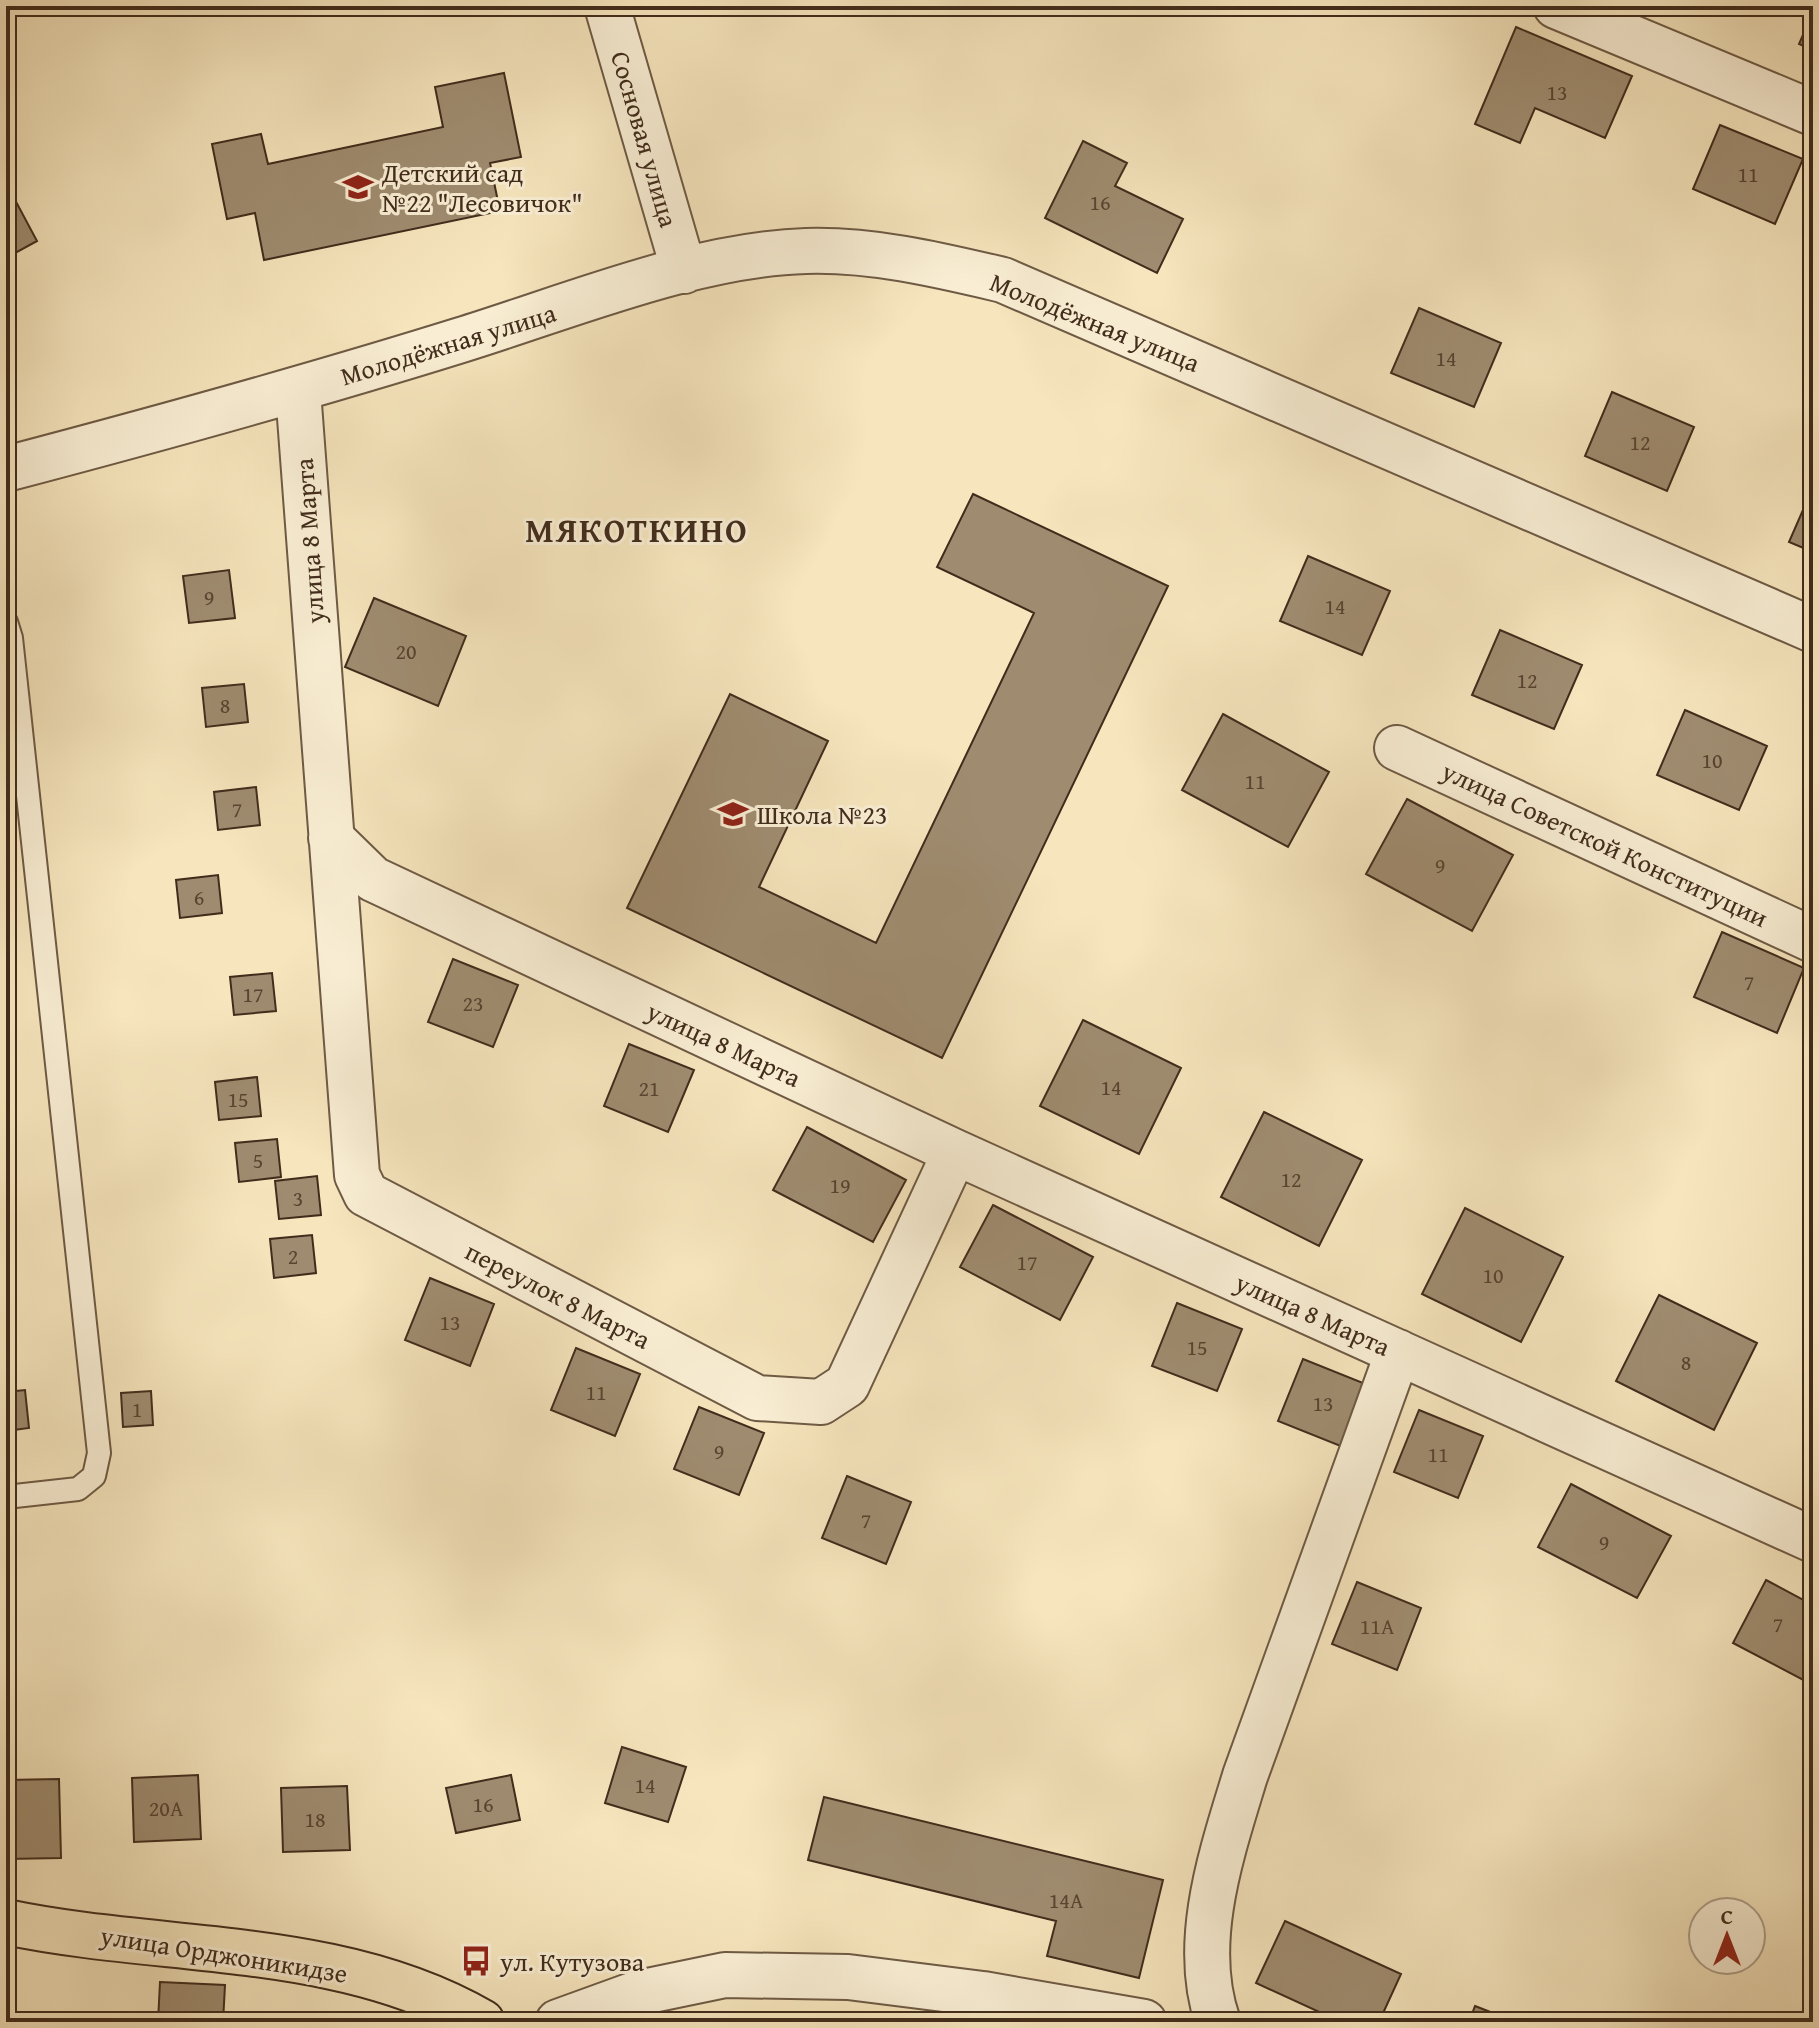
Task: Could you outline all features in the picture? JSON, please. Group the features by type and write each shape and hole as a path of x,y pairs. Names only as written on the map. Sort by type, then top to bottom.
{"main road":[{"name":"улица Орджоникидзе","path":"6,1922 314,1963 392,1984 482,2022"}],"street":[{"name":"Сосновая улица","path":"607,6 684,271"},
{"path":"1556,6 1813,113"},
{"name":"Молодёжная улица","path":"298,391 684,271 754,255 807,251 865,253 925,262 1003,280 1813,630"},
{"path":"6,469 298,391"},
{"name":"улица 8 Марта","path":"298,391 331,838 373,879 955,1152 1813,1540"},
{"name":"улица Советской Конституции","path":"1397,748 1813,940"},
{"name":"переулок 8 Марта","path":"331,838 357,1175 366,1194 757,1398 821,1402 847,1385 955,1152"},
{"path":"1218,2022 1212,2006 1207,1958 1212,1901 1227,1836 1245,1776 1398,1352"},
{"path":"558,2022 638,1993 725,1975 848,1977 983,1994 1144,2022"}],"lane":[{"path":"6,622 15,669 99,1453 94,1476 78,1489 6,1497"}],"building":[{"path":"1813,12 1813,50 1799,44"},
{"path":"1516,27 1632,76 1605,138 1535,108 1520,143 1475,124"},
{"name":"Детский сад №22 \"Лесовичок\"","path":"504,73 521,157 490,163 500,211 264,260 255,213 227,219 212,144 261,134 268,164 443,127 435,87"},
{"path":"1720,125 1803,159 1775,224 1693,189"},
{"path":"1083,141 1127,163 1115,186 1183,219 1157,273 1045,218"},
{"path":"6,183 37,241 6,258"},
{"path":"1419,308 1501,343 1474,407 1391,373"},
{"path":"1612,392 1694,427 1667,491 1585,456"},
{"path":"1813,487 1813,552 1789,542"},
{"name":"Школа №23","path":"973,494 1168,586 942,1058 627,908 730,694 828,741 759,887 876,943 1034,613 937,567"},
{"path":"1308,556 1390,591 1362,655 1280,621"},
{"path":"229,570 235,618 189,623 183,576"},
{"path":"374,598 466,636 438,706 345,667"},
{"path":"1500,630 1582,665 1554,729 1472,695"},
{"path":"244,684 248,722 206,727 202,688"},
{"path":"1685,710 1767,746 1739,810 1657,775"},
{"path":"1223,714 1329,772 1288,847 1182,790"},
{"path":"256,787 260,825 218,830 214,792"},
{"path":"1407,799 1513,855 1472,931 1366,874"},
{"path":"218,875 222,913 180,918 176,880"},
{"path":"1722,932 1804,968 1777,1033 1694,997"},
{"path":"453,959 518,985 493,1047 428,1022"},
{"path":"272,973 276,1011 234,1015 230,977"},
{"path":"1083,1020 1181,1068 1139,1154 1040,1106"},
{"path":"629,1044 694,1070 668,1132 604,1106"},
{"path":"257,1077 261,1116 219,1120 215,1082"},
{"path":"1264,1112 1362,1160 1319,1246 1221,1197"},
{"path":"807,1127 906,1180 873,1242 773,1190"},
{"path":"277,1139 281,1177 239,1182 235,1143"},
{"path":"317,1176 321,1215 279,1219 275,1181"},
{"path":"993,1205 1093,1257 1060,1320 960,1267"},
{"path":"1465,1208 1563,1257 1521,1342 1422,1294"},
{"path":"312,1235 316,1273 274,1278 270,1239"},
{"path":"430,1278 494,1304 470,1366 405,1340"},
{"path":"1659,1295 1757,1343 1714,1430 1616,1381"},
{"path":"1177,1303 1242,1329 1217,1391 1152,1366"},
{"path":"576,1348 640,1374 615,1436 551,1410"},
{"path":"1303,1359 1368,1385 1343,1447 1278,1421"},
{"path":"25,1390 29,1428 6,1431 6,1392"},
{"path":"151,1391 153,1425 123,1427 121,1393"},
{"path":"699,1407 764,1433 739,1495 674,1469"},
{"path":"1419,1410 1483,1436 1458,1498 1394,1472"},
{"path":"1813,1452 1813,1474 1804,1470"},
{"path":"847,1476 911,1502 886,1564 822,1538"},
{"path":"1571,1484 1671,1536 1637,1598 1538,1547"},
{"path":"1766,1580 1813,1605 1813,1685 1733,1643"},
{"path":"1357,1582 1421,1608 1397,1670 1332,1644"},
{"path":"622,1747 686,1767 668,1822 605,1803"},
{"path":"198,1775 201,1839 134,1842 132,1778"},
{"path":"511,1775 520,1820 456,1833 446,1788"},
{"path":"59,1779 61,1858 6,1859 6,1780"},
{"path":"347,1786 350,1850 283,1852 281,1788"},
{"path":"824,1797 1163,1880 1139,1978 1047,1956 1056,1921 808,1860"},
{"path":"1285,1921 1401,1974 1379,2022 1341,2022 1256,1983"},
{"path":"160,1982 225,1985 223,2022 158,2022"},
{"path":"1475,2006 1516,2022 1469,2022"}],"place":[{"name":"Детский сад №22 \"Лесовичок\"","path":"358,187"},
{"name":"Школа №23","path":"733,814"},
{"name":"ул. Кутузова","path":"476,1961"}],"district":[{"name":"МЯКОТКИНО","path":"637,529"}]}
